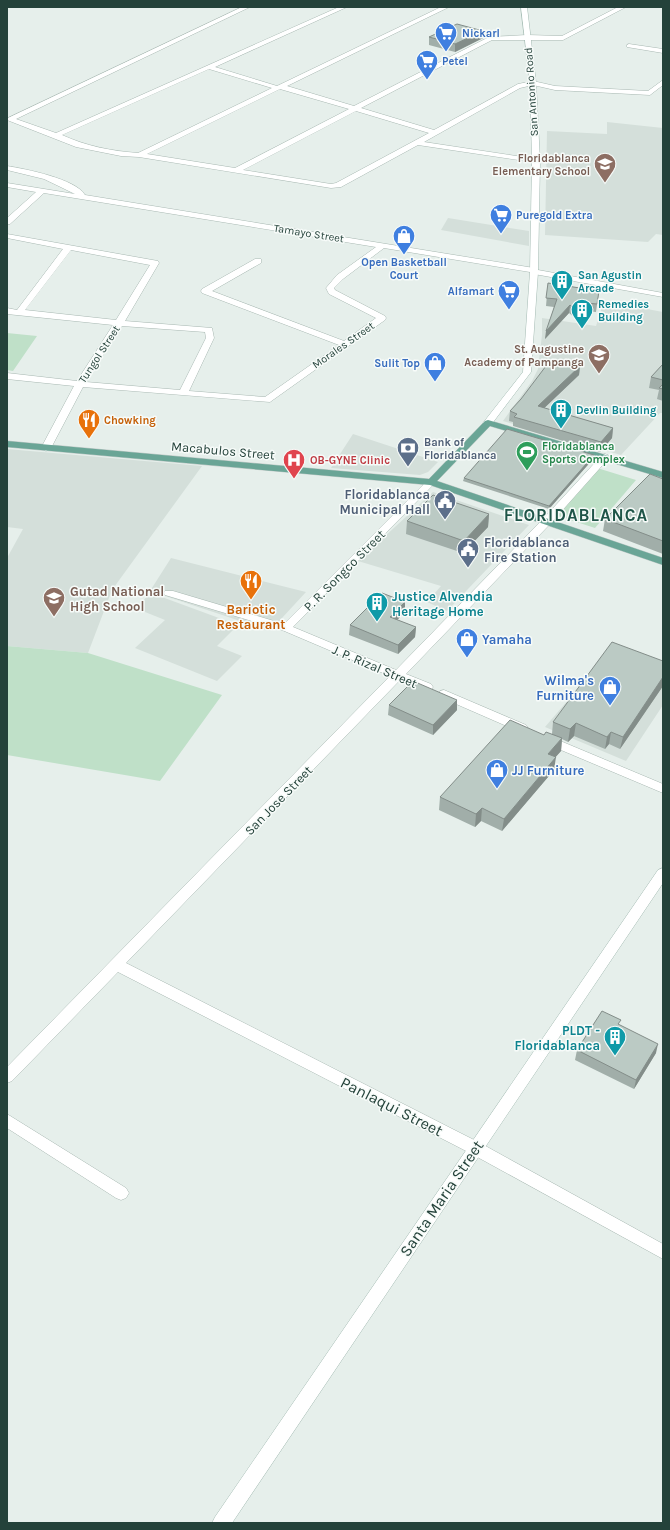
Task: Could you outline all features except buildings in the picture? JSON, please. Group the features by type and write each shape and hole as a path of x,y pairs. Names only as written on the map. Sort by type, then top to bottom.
{"main road":[{"path":"488,423 663,475"},
{"name":"P. R. Songco Street","path":"431,482 488,423"},
{"name":"Macabulos Street","path":"7,444 431,482 663,562"}],"street":[{"path":"246,7 10,119 56,135 79,145 121,154 139,155 338,186 518,86 533,83 555,88 650,92 663,82"},
{"path":"56,135 344,7"},
{"path":"139,155 446,7"},
{"name":"San Antonio Road","path":"524,7 533,83 536,161 534,271"},
{"path":"235,171 491,38 563,38 623,7"},
{"path":"629,46 663,50"},
{"path":"209,67 433,132"},
{"path":"417,143 536,161"},
{"path":"7,168 24,171 65,184 85,196"},
{"name":"Tamayo Street","path":"7,185 85,196 382,245 663,295"},
{"path":"7,222 42,191"},
{"path":"7,236 68,248 20,312"},
{"name":"Morales Street","path":"7,376 80,384 267,400 382,318 332,292 330,288 340,277 382,245"},
{"name":"Tungol Street","path":"46,448 80,384 155,263 68,248"},
{"path":"258,261 205,291 344,344"},
{"name":"P. R. Songco Street","path":"488,423 527,372 534,271"},
{"path":"7,311 119,323 208,330 210,338 183,393"},
{"name":"San Jose Street","path":"7,1077 547,521 605,457"},
{"name":"P. R. Songco Street","path":"286,628 431,482"},
{"name":"J. P. Rizal Street","path":"170,593 286,628 663,789"},
{"name":"Santa Maria Street","path":"221,1523 663,873"},
{"name":"Panlaqui Street","path":"117,965 475,1148 663,1252"},
{"path":"7,1120 121,1193"}],"shaded area":[{"name":"Floridablanca Elementary School","path":"607,122 663,128 663,235 656,234 648,242 545,235 547,131 607,134"},
{"name":"Puregold Extra","path":"448,218 529,231 529,246 441,230"},
{"name":"St. Augustine Academy of Pampanga","path":"604,301 663,312 663,413 660,413 621,455 503,421 532,381 538,369 542,335 542,318 596,326"},
{"path":"353,434 438,462 428,472 420,475 331,468"},
{"path":"7,449 202,466 112,590 88,653 7,646 7,558 23,529 7,527"},
{"path":"433,492 529,525 447,611 427,602 441,586 358,561"},
{"name":"Bariotic Restaurant","path":"171,558 306,592 270,631 150,591"},
{"path":"151,593 238,625 217,646 242,656 217,681 135,648 165,620 135,608"},
{"name":"Wilma's Furniture","path":"609,652 663,671 663,705 626,761 545,727"}],"green space":[{"path":"7,333 37,336 13,371 7,370"},
{"path":"594,467 636,480 595,528 552,514"},
{"path":"7,646 88,653 222,695 160,781 7,755"}],"place":[{"name":"Nickarl","path":"446,52"},
{"name":"Petel","path":"427,80"},
{"name":"Floridablanca Elementary School","path":"605,184"},
{"name":"Puregold Extra","path":"501,234"},
{"name":"Open Basketball Court","path":"404,256"},
{"name":"San Agustin Arcade","path":"562,300"},
{"name":"Alfamart","path":"509,310"},
{"name":"Remedies Building","path":"582,330"},
{"name":"St. Augustine Academy of Pampanga","path":"599,374"},
{"name":"Sulit Top","path":"435,382"},
{"name":"Devlin Building","path":"561,430"},
{"name":"Chowking","path":"89,440"},
{"name":"Bank of Floridablanca","path":"408,468"},
{"name":"Floridablanca Sports Complex","path":"527,472"},
{"name":"OB-GYNE Clinic","path":"294,480"},
{"name":"Floridablanca Municipal Hall","path":"445,520"},
{"name":"Floridablanca Fire Station","path":"468,568"},
{"name":"Bariotic Restaurant","path":"251,600"},
{"name":"Gutad National High School","path":"54,618"},
{"name":"Justice Alvendia Heritage Home","path":"377,622"},
{"name":"Yamaha","path":"467,658"},
{"name":"Wilma's Furniture","path":"610,706"},
{"name":"JJ Furniture","path":"497,790"},
{"name":"PLDT - Floridablanca","path":"615,1056"}],"district":[{"name":"FLORIDABLANCA","path":"576,515"}]}
